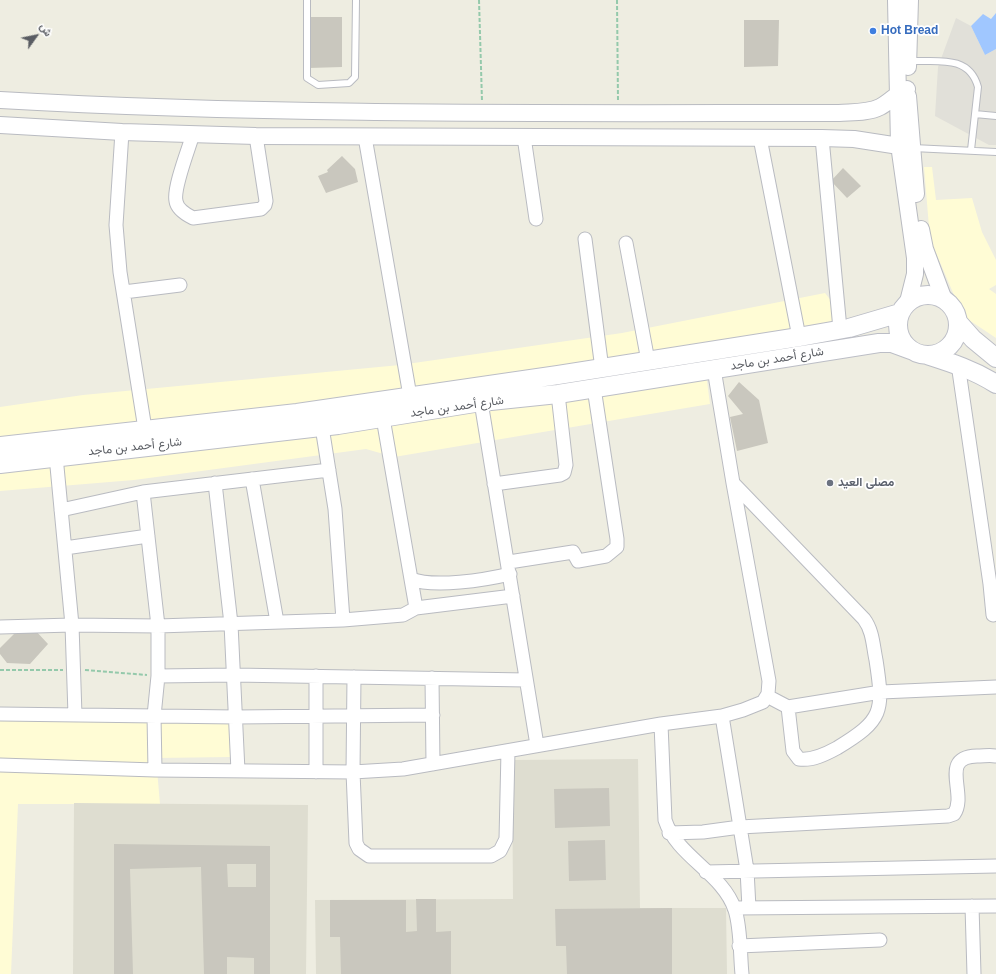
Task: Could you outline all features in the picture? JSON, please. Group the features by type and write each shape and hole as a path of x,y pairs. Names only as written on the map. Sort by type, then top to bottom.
{"main road":[{"path":"925,295 935,296 944,300 954,309 958,322 957,332 953,342 946,349 937,354 919,353 903,342 899,333 898,323 904,307 916,297 925,295"},
{"name":"شارع أحمد بن ماجد","path":"0,446 297,413 648,361 798,337 874,322 904,307"},
{"path":"958,322 973,339 996,358"},
{"name":"شارع أحمد بن ماجد","path":"0,464 56,456 322,427 481,402 558,394 879,343 892,343 919,353 958,364 976,372 996,384"}],"street":[{"path":"896,0 902,61 905,147 915,258 915,274 904,307"},
{"path":"902,61 910,0"},
{"path":"0,100 83,105 363,112 839,114 869,111 881,106 902,91"},
{"path":"791,138 840,131 844,127 845,121 839,114"},
{"path":"0,124 122,132 256,136 822,138 854,139 905,147"},
{"path":"122,132 116,225 120,272 145,429"},
{"path":"193,134 176,190 176,202 180,209 193,218 261,209 265,205 266,201 256,136"},
{"path":"365,137 410,396"},
{"path":"524,137 536,219"},
{"path":"760,138 798,337"},
{"path":"822,138 840,329"},
{"path":"905,147 925,250 944,300"},
{"path":"585,239 602,368"},
{"path":"626,243 648,361"},
{"path":"124,292 180,285"},
{"path":"958,364 993,583 993,616"},
{"path":"0,765 155,770 316,772 403,770 661,724 722,716 756,706 763,702 767,696 769,682 714,369"},
{"path":"411,579 429,584 493,578 509,568 572,552 578,561 606,556 615,550 617,539 594,388"},
{"path":"494,484 560,475 564,473 566,465 558,394"},
{"path":"481,402 537,746"},
{"path":"383,418 416,608"},
{"path":"322,427 335,509 344,620"},
{"path":"56,456 72,625 75,715"},
{"path":"61,510 143,492 329,470"},
{"path":"252,479 277,622"},
{"path":"733,482 868,625 881,692 880,707 875,718 864,729 824,755 805,760 799,759 793,751 788,708"},
{"path":"216,483 231,624 238,771"},
{"path":"143,492 158,626 158,676 154,716 155,770"},
{"path":"65,548 148,536"},
{"path":"0,627 72,625 158,626 344,620 403,615 416,608 513,596"},
{"path":"158,676 234,675 526,680"},
{"path":"316,676 316,772"},
{"path":"354,677 353,772 356,843 364,854 369,856 491,856 500,851 506,839 508,751"},
{"path":"432,678 433,764"},
{"path":"767,696 788,708 881,692 996,687"},
{"path":"0,714 236,717 433,715"},
{"path":"722,716 740,827 746,870 749,908"},
{"path":"661,724 665,820 669,833 721,887 734,908 742,974"},
{"path":"669,833 703,832 740,827 954,814 958,808 956,769 958,762 966,756 996,756"},
{"path":"706,872 996,866"},
{"path":"972,906 974,974"},
{"path":"734,908 996,906"},
{"path":"739,946 880,940"}],"lane":[{"path":"307,0 307,78 318,85 349,83 355,77 356,0"},
{"path":"902,61 954,62 968,69 975,77 978,87 971,150"},
{"path":"975,114 996,116"},
{"path":"905,147 996,152"}],"path":[{"path":"479,0 482,112"},
{"path":"617,0 618,113"}],"shaded area":[{"path":"956,18 971,26 985,55 996,49 996,145 989,145 935,116 938,67"},
{"path":"924,167 932,167 936,200 972,198 982,232 996,260 996,285 989,289 996,294 996,338 963,316 930,239"},
{"path":"825,293 836,307 836,321 702,343 710,404 394,457 366,449 134,480 0,491 0,407 83,395 400,365 622,333"},
{"path":"0,709 229,716 230,757 156,758 160,804 18,804 11,974 0,974"},
{"path":"638,759 640,908 726,908 727,974 316,974 315,900 513,899 512,760"},
{"path":"74,803 308,805 306,974 73,974"}],"water":[{"path":"996,13 996,49 985,55 971,26 983,14 991,19"}],"building":[{"path":"309,17 342,17 342,67 309,68"},
{"path":"744,20 779,20 778,66 744,67"},
{"path":"342,156 355,169 358,182 326,193 318,176 328,172 327,170"},
{"path":"843,168 861,186 847,198 831,181"},
{"path":"739,382 759,400 768,443 737,451 730,417 743,414 728,396"},
{"path":"20,628 35,630 48,644 30,664 7,663 0,654 0,648"},
{"path":"609,788 610,826 555,828 554,789"},
{"path":"605,840 606,880 569,881 568,841"},
{"path":"114,844 270,846 270,974 254,974 254,958 227,957 227,974 204,974 201,867 130,869 133,974 114,974","holes":["227,864 256,864 256,887 228,887"]},
{"path":"416,899 436,899 436,932 451,931 451,974 341,974 340,937 330,937 330,900 406,900 406,932 417,931"},
{"path":"672,908 672,974 567,974 566,946 556,946 555,909"}],"place":[{"name":"Hot Bread","path":"873,31"},
{"name":"مصلى العيد","path":"830,483"}]}
